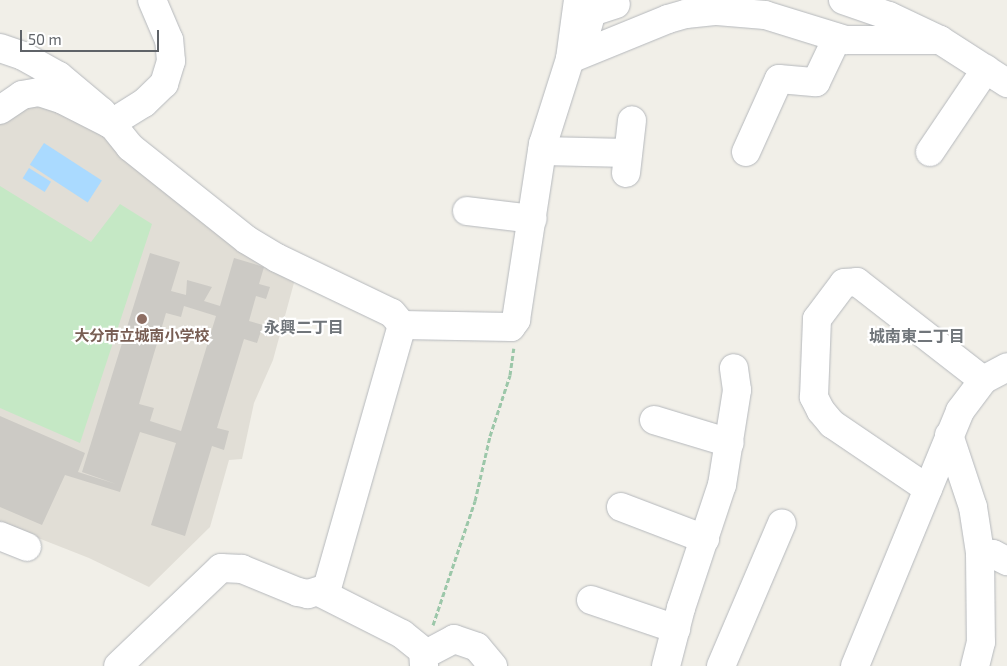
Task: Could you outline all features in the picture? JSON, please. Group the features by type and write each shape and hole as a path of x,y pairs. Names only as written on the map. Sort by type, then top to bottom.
{"street":[{"path":"110,124 152,97 168,77 171,53 152,0"},
{"path":"576,56 578,0"},
{"path":"843,0 889,16 940,40 997,76 930,152"},
{"path":"0,48 30,60 59,76 102,112 130,147 241,236 277,258 392,313 402,325 511,327 514,323 533,219 542,151 588,17 592,12 616,4"},
{"path":"576,56 668,19 708,11 765,15 837,38 867,42 894,38 940,40"},
{"path":"746,152 779,79 816,82 837,38"},
{"path":"0,110 22,95 38,92 71,104 110,124"},
{"path":"542,151 627,163 632,120"},
{"path":"467,211 533,219"},
{"path":"928,489 832,424 821,411 814,397 817,319 844,282 858,282 983,380"},
{"path":"118,666 222,568 242,569 298,592 319,592 327,588 332,576 346,515 402,325"},
{"path":"855,666 965,400 983,380 1007,367"},
{"path":"666,666 722,485 730,443 736,390 734,368"},
{"path":"654,420 730,443"},
{"path":"950,435 974,507 980,553 981,642 975,666"},
{"path":"621,507 705,539"},
{"path":"721,666 782,524"},
{"path":"0,536 27,547"},
{"path":"980,553 993,554 1007,562"},
{"path":"319,592 397,631 424,657 454,639 478,647 493,666"},
{"path":"591,600 676,629"}],"path":[{"path":"424,657 483,474 490,436 510,375 514,323"}],"shaded area":[{"name":"大分市立城南小学校","path":"27,97 95,129 139,168 295,279 273,360 254,403 242,459 229,460 210,527 149,587 89,558 0,523 0,117"}],"green space":[{"path":"0,186 91,242 120,204 152,224 80,443 0,408"}],"water":[{"path":"44,143 102,181 88,202 30,165"},
{"path":"29,168 51,182 45,192 23,178"}],"building":[{"path":"150,253 180,262 171,291 186,295 187,280 212,287 204,301 220,306 234,258 264,267 259,284 270,287 266,299 256,296 249,321 263,325 257,343 244,339 217,428 229,431 224,450 212,446 185,536 151,525 176,443 140,432 120,492 65,475 42,525 0,507 0,416 85,453 78,472 116,484 82,472","holes":["184,306 216,316 181,431 150,421 154,408 139,404 166,313 181,317"]}],"place":[{"name":"大分市立城南小学校","path":"142,319"}],"district":[{"name":"永興二丁目","path":"304,327"},
{"name":"城南東二丁目","path":"917,336"}]}
